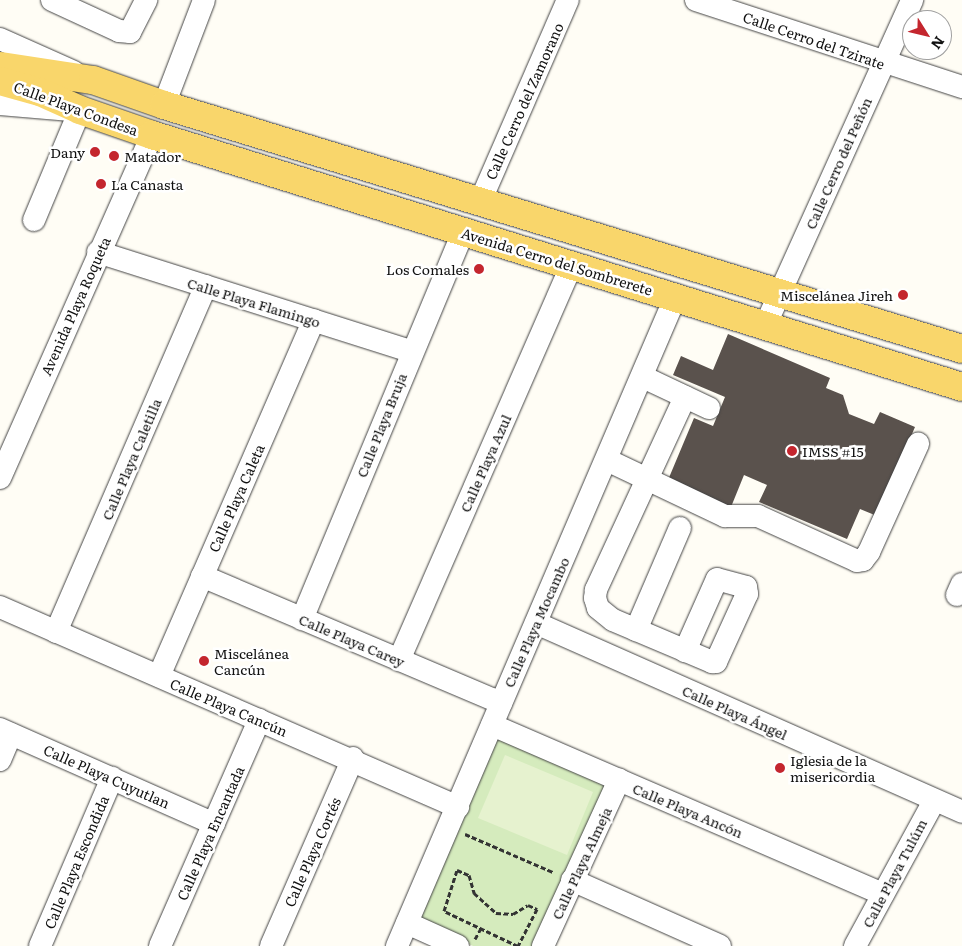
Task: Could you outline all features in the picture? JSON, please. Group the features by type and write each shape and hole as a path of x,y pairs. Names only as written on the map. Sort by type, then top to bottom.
{"main road":[{"name":"Calle Playa Condesa","path":"0,66 93,80 164,105"},
{"name":"Calle Playa Condesa","path":"0,82 40,92 80,110 152,135"},
{"path":"164,105 962,349"},
{"name":"Avenida Cerro del Sombrerete","path":"152,135 962,387"}],"street":[{"path":"52,0 119,31 130,32 146,0"},
{"path":"164,105 204,0"},
{"name":"Calle Cerro del Zamorano","path":"480,202 568,0"},
{"name":"Calle Cerro del Tzirate","path":"696,0 884,63 962,86"},
{"name":"Calle Cerro del Peñón","path":"765,326 778,293 912,0"},
{"path":"0,39 93,80"},
{"path":"0,92 80,110"},
{"path":"0,104 80,110"},
{"path":"34,220 80,110"},
{"name":"Avenida Playa Roqueta","path":"0,478 98,252 152,135"},
{"name":"Calle Playa Bruja","path":"302,618 411,351 463,232"},
{"name":"Calle Playa Flamingo","path":"98,252 411,351"},
{"name":"Calle Playa Azul","path":"399,660 571,266"},
{"name":"Calle Playa Caletilla","path":"56,632 206,286"},
{"name":"Calle Playa Mocambo","path":"397,946 676,298"},
{"name":"Calle Playa Caleta","path":"159,676 314,320"},
{"path":"643,378 710,408"},
{"path":"685,397 596,590 595,598 598,608 613,620 685,651"},
{"path":"607,460 725,516 758,516 857,561 863,560 918,444"},
{"path":"636,630 680,528"},
{"name":"Calle Playa Carey","path":"202,576 501,703"},
{"name":"Calle Playa Cancún","path":"0,607 259,720 353,758 458,807"},
{"name":"Calle Playa Ángel","path":"536,623 962,812"},
{"name":"Calle Playa Encantada","path":"160,946 259,720"},
{"name":"Calle Playa Ancón","path":"492,725 883,894"},
{"path":"0,760 6,732"},
{"name":"Calle Playa Cuyutlan","path":"6,732 214,824"},
{"name":"Calle Playa Cortés","path":"271,946 353,758"},
{"name":"Calle Playa Escondida","path":"40,946 112,778"},
{"name":"Calle Playa Almeja","path":"543,946 618,780"},
{"name":"Calle Playa Tulúm","path":"855,946 934,801"},
{"path":"572,880 720,946"},
{"path":"407,923 458,946"}],"path":[{"path":"448,827 572,880"},
{"path":"457,870 469,875 474,893 496,913 513,914 528,905 537,909 518,946 444,911 457,870"}],"green space":[{"path":"495,730 612,780 541,946 473,946 413,920"},
{"path":"505,755 593,792 567,855 478,818"}],"building":[{"name":"IMSS #15","path":"728,334 830,378 826,388 843,395 849,414 874,424 880,412 915,427 877,516 860,509 847,539 759,502 767,485 744,475 731,507 668,480 694,418 713,426 725,397 673,375 681,356 713,370"}],"place":[{"name":"Dany","path":"95,152"},
{"name":"Matador","path":"114,156"},
{"name":"La Canasta","path":"101,184"},
{"name":"Los Comales","path":"479,269"},
{"name":"Miscelánea Jireh","path":"903,295"},
{"name":"IMSS #15","path":"792,451"},
{"name":"Miscelánea Cancún","path":"204,661"},
{"name":"Iglesia de la misericordia","path":"780,768"}]}
